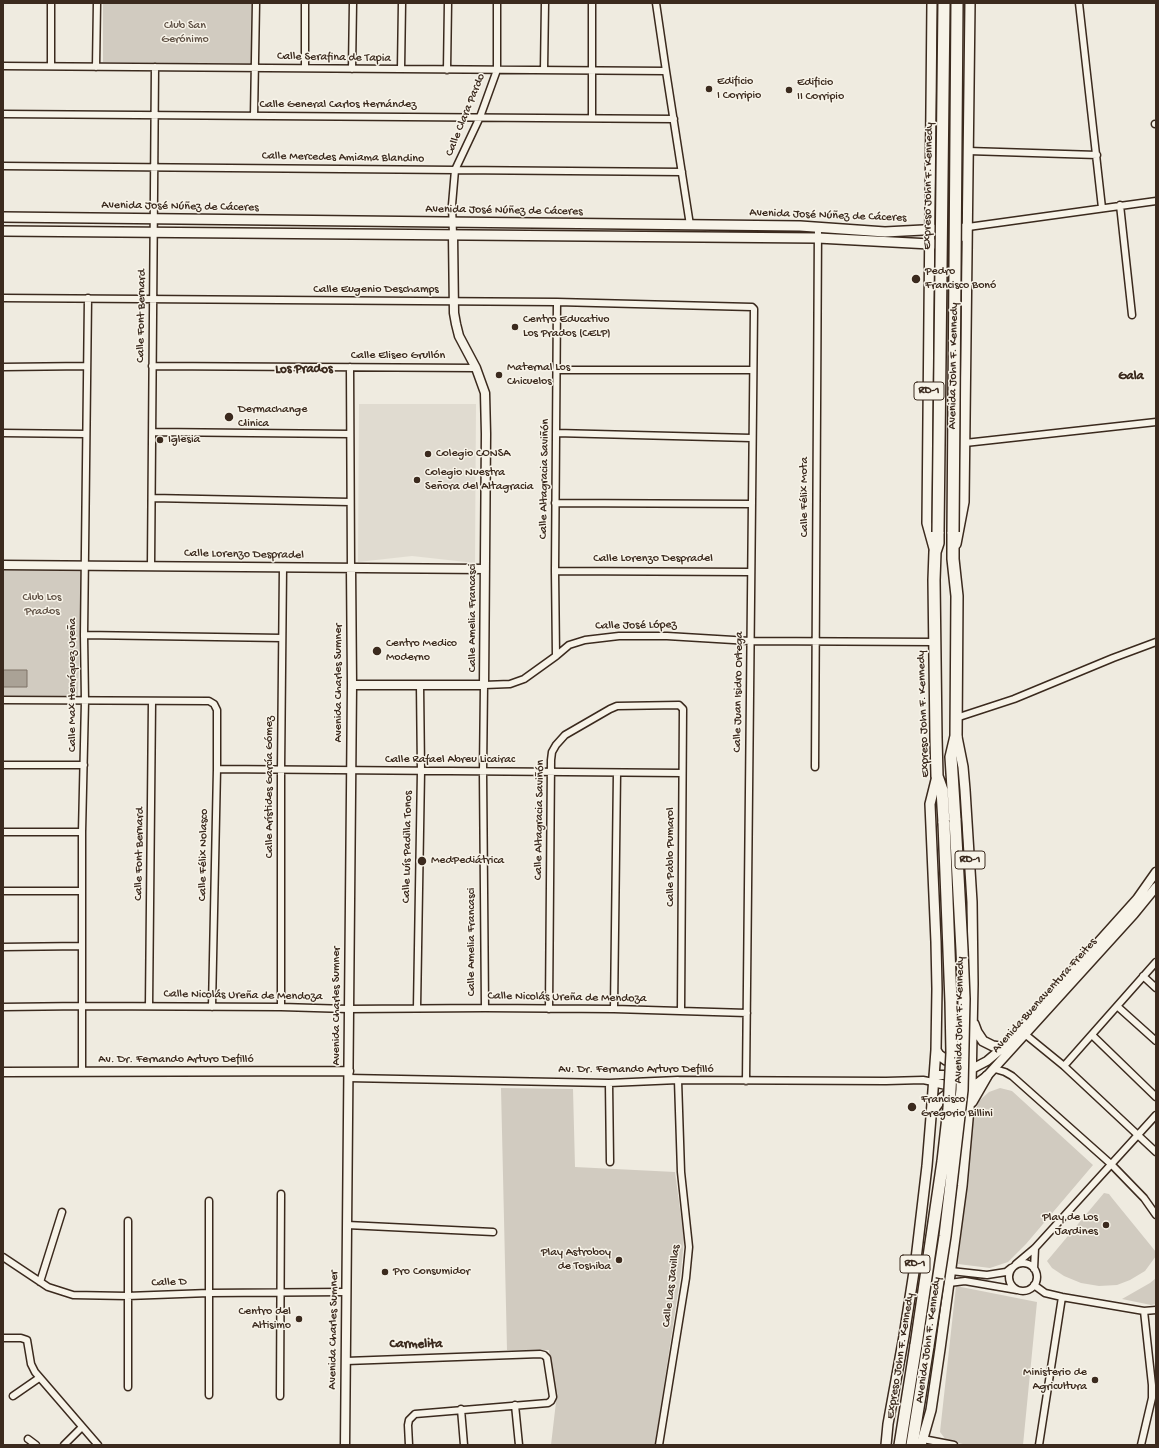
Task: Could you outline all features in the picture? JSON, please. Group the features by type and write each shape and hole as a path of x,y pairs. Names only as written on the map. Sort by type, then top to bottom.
{"highway":[{"name":"Expreso John F. Kennedy","path":"900,1445 942,1169 949,1108 952,1054 944,823 942,790 937,776 934,642 935,552 938,543 944,3"},
{"name":"Expreso John F. Kennedy","path":"912,1445 945,1236 962,1090 964,1013 963,957 951,757 956,736 957,596 953,559 953,339 957,3"}],"main road":[{"name":"Avenida John F. Kennedy","path":"932,3 927,523 935,552"},
{"name":"Avenida John F. Kennedy","path":"953,559 964,502 971,3"},
{"path":"930,192 934,208 937,213 947,217 957,216 968,195"},
{"name":"Avenida José Núñez de Cáceres","path":"3,217 818,227 885,232 968,227"},
{"name":"Avenida José Núñez de Cáceres","path":"3,231 818,238 946,244 957,240 968,227"},
{"path":"929,278 934,260 938,255 947,252 956,253 960,257 967,276"},
{"name":"Avenida John F. Kennedy","path":"922,1442 931,1410 951,1271 962,1186 971,1086 973,943 970,858 965,782 956,736"},
{"name":"Avenida John F. Kennedy","path":"886,1445 888,1424 903,1343 916,1259 928,1166 936,1050 936,942 930,804 937,776"},
{"path":"972,1020 983,1041 993,1046 999,1047 1006,1045"},
{"path":"936,1050 942,1058 954,1062 965,1057 972,1049"},
{"path":"969,1109 987,1076"},
{"path":"932,1112 942,1098 951,1094 956,1094 963,1098 969,1109"}],"street":[{"path":"50,3 51,66"},
{"path":"96,67 97,3"},
{"path":"254,116 256,3"},
{"path":"305,3 305,68"},
{"path":"352,69 353,3"},
{"path":"401,69 402,3"},
{"path":"448,3 448,70"},
{"name":"Calle Clara Pardo","path":"453,235 452,205 455,170 480,117 496,70 497,3"},
{"path":"544,70 545,3"},
{"path":"592,3 592,118"},
{"path":"656,3 690,225"},
{"path":"1079,3 1102,208"},
{"name":"Calle Serafina de Tapia","path":"3,66 666,71"},
{"name":"Calle Font Bernard","path":"151,566 155,67"},
{"name":"Calle General Carlos Hernández","path":"3,114 674,119"},
{"path":"968,151 1097,155"},
{"name":"Calle Mercedes Amiama Blandino","path":"3,166 682,172"},
{"path":"968,227 1156,201"},
{"path":"1120,205 1132,314"},
{"name":"Calle Félix Mota","path":"815,767 818,227"},
{"name":"Calle Amelia Francasci","path":"453,235 454,313 459,336 476,368 485,393 486,434 483,772 485,1008"},
{"name":"Calle Eugenio Deschamps","path":"3,298 557,302 750,306"},
{"name":"Calle Max Henríquez Ureña","path":"82,1072 82,832 85,701 86,366 88,298"},
{"name":"Calle Altagracia Saviñón","path":"556,656 555,503 557,302"},
{"name":"Calle Juan Isidro Ortega","path":"746,1081 751,438 754,309 750,306"},
{"path":"3,366 86,366"},
{"name":"Calle Eliseo Grullón","path":"152,366 476,368"},
{"path":"350,367 351,568"},
{"path":"556,370 753,370"},
{"path":"965,443 1156,422"},
{"path":"153,432 350,434"},
{"path":"3,433 86,434"},
{"path":"556,433 751,438"},
{"path":"152,498 350,502"},
{"path":"555,503 751,504"},
{"name":"Calle Lorenzo Despradel","path":"3,565 485,569"},
{"name":"Calle Arístides García Gómez","path":"281,1007 281,770 284,567"},
{"name":"Avenida Charles Sumner","path":"345,1445 352,685 351,568"},
{"name":"Calle Lorenzo Despradel","path":"555,570 750,572"},
{"path":"84,635 282,638"},
{"name":"Calle José López","path":"352,685 510,684 524,679 570,645 585,640 619,636 667,636 750,641 934,642"},
{"path":"956,718 1014,699 1156,642"},
{"name":"Calle Luís Padilla Tonos","path":"416,1008 420,685"},
{"path":"3,700 152,702"},
{"name":"Calle Félix Nolasco","path":"152,702 209,701 214,704 217,710 212,1007"},
{"name":"Calle Font Bernard","path":"149,1006 152,702"},
{"name":"Calle Altagracia Saviñón","path":"549,1009 552,752 565,735 610,709 626,705 679,705"},
{"name":"Calle Pablo Pumarol","path":"679,705 683,709 680,1010"},
{"path":"3,765 84,766"},
{"name":"Calle Rafael Abreu Licairac","path":"217,769 682,773"},
{"path":"614,1009 617,772"},
{"path":"3,832 82,832"},
{"name":"Avenida Buenaventura Freites","path":"933,1078 961,1075 986,1061 1006,1045 1132,905 1156,874"},
{"name":"Avenida Buenaventura Freites","path":"971,1086 987,1076 1026,1035 1134,914 1156,887"},
{"path":"3,891 82,891"},
{"path":"3,946 82,946"},
{"path":"1064,1066 1156,962"},
{"path":"1144,976 1156,988"},
{"name":"Calle Nicolás Ureña de Mendoza","path":"3,1007 149,1006 348,1009 614,1009 746,1013"},
{"path":"1117,1006 1156,1041"},
{"path":"1026,1035 1064,1066 1156,1152"},
{"path":"1092,1035 1156,1096"},
{"path":"995,1068 1012,1076 1112,1165 1144,1198 1156,1215"},
{"name":"Av. Dr. Fernando Arturo Defilló","path":"3,1072 349,1075 609,1083 678,1080 923,1080 933,1078"},
{"path":"933,1078 959,1088 971,1086"},
{"name":"Calle Las Javillas","path":"659,1445 686,1278 689,1247 681,1172 678,1080"},
{"path":"609,1083 610,1162"},
{"path":"951,1271 987,1274 1006,1272 1014,1266 1035,1248 1156,1115"},
{"path":"280,1396 281,1194"},
{"path":"209,1201 209,1395"},
{"path":"40,1282 62,1212"},
{"path":"128,1221 128,1387"},
{"path":"348,1225 493,1232"},
{"path":"949,1283 965,1281 1027,1290 1034,1285 1036,1277 1034,1269 1035,1248"},
{"name":"Calle D","path":"3,1257 48,1287 74,1295 127,1296 209,1293 280,1294 346,1292"},
{"path":"1019,1290 1009,1281 1010,1271 1014,1266 1020,1263 1028,1264 1034,1269"},
{"path":"1034,1285 1045,1293 1062,1297 1144,1311 1156,1310"},
{"path":"1039,1445 1062,1297"},
{"path":"1141,1445 1152,1398 1144,1311"},
{"path":"3,1338 21,1338 27,1340 31,1364 39,1378 98,1445"},
{"path":"346,1362 540,1354 548,1361 553,1397 548,1403 415,1414 409,1420 409,1445"},
{"path":"13,1396 39,1378"},
{"path":"515,1405 519,1445"},
{"path":"461,1409 464,1445"},
{"path":"64,1445 82,1427"},
{"path":"28,1439 36,1445"},
{"path":"922,1442 954,1445"}],"shaded area":[{"name":"Colegio Nuestra Señora del Altagracia","path":"359,404 476,404 475,563 412,556 358,562"},
{"path":"3,670 27,670 27,687 3,687"}],"green space":[{"name":"Club San Gerónimo","path":"103,3 253,3 252,64 103,62"},
{"name":"Club Los Prados","path":"82,565 78,696 3,696 3,566"},
{"path":"501,1088 573,1089 575,1167 675,1172 684,1239 681,1272 655,1445 551,1445 556,1402 549,1350 507,1350"},
{"path":"1000,1088 1012,1091 1093,1165 1026,1244 1008,1262 990,1268 958,1264 974,1115 979,1101 989,1092"},
{"name":"Play de Los Jardines","path":"1104,1193 1109,1194 1156,1252 1156,1256 1145,1271 1130,1280 1117,1285 1099,1286 1081,1283 1064,1276 1052,1268 1047,1261"},
{"path":"1156,1278 1156,1304 1151,1305 1122,1299 1150,1283"},
{"path":"956,1286 1037,1302 1023,1445 967,1445 946,1440 940,1432"}],"place":[{"name":"Edificio I Corripio","path":"709,89"},
{"name":"Edificio II Corripio","path":"789,90"},
{"name":"Pedro Francisco Bonó","path":"916,279"},
{"name":"Centro Educativo Los Prados (CELP)","path":"515,327"},
{"name":"Maternal Los Chicuelos","path":"499,375"},
{"name":"Dermachange Clinica","path":"229,417"},
{"name":"Iglesia","path":"160,440"},
{"name":"Colegio CONSA","path":"428,454"},
{"name":"Colegio Nuestra Señora del Altagracia","path":"417,480"},
{"name":"Centro Medico Moderno","path":"377,651"},
{"name":"MedPediátrica","path":"422,861"},
{"name":"Francisco Gregorio Billini","path":"912,1107"},
{"name":"Play de Los Jardines","path":"1106,1225"},
{"name":"Play Astroboy de Toshiba","path":"619,1260"},
{"name":"Pro Consumidor","path":"385,1272"},
{"name":"Centro del Altisimo","path":"299,1319"},
{"name":"Ministerio de Agricultura","path":"1095,1380"}],"district":[{"name":"Los Prados","path":"304,370"},
{"name":"Gala","path":"1131,377"},
{"name":"Carmelita","path":"416,1345"}]}
